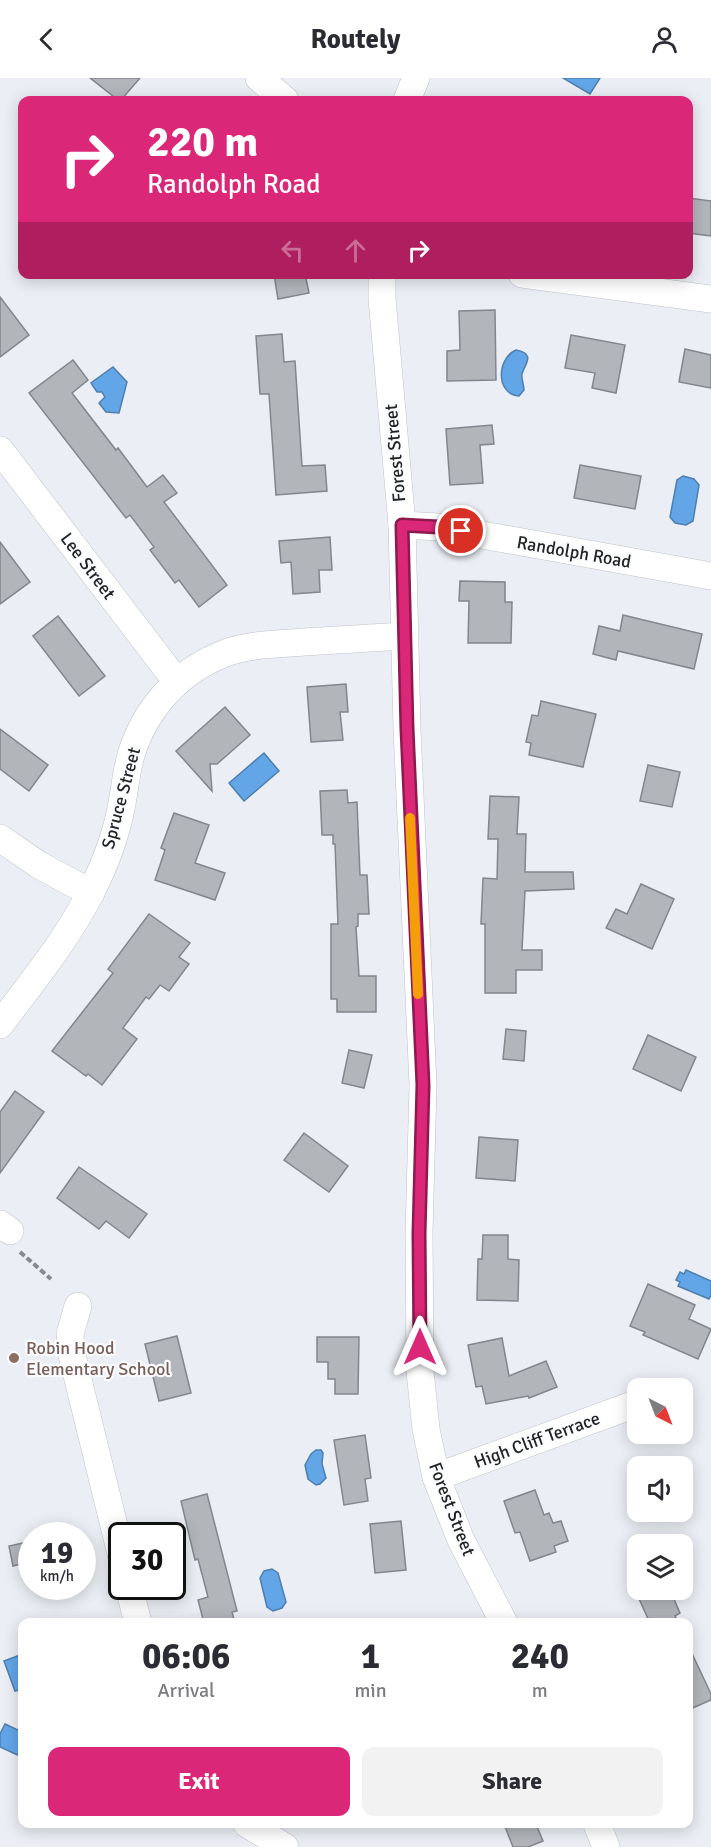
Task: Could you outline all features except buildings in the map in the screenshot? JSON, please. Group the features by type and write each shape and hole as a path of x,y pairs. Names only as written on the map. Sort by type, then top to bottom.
{"street":[{"path":"259,78 280,96"},
{"path":"409,96 416,78"},
{"name":"Forest Street","path":"382,279 402,525 404,636 423,1085 419,1233 420,1371 426,1429 436,1477 461,1540 501,1618"},
{"path":"560,279 711,299"},
{"name":"Lee Street","path":"0,450 177,682"},
{"name":"Randolph Road","path":"402,525 438,527 711,576"},
{"name":"Spruce Street","path":"0,1025 63,939 91,893 118,821 131,756 160,698 177,682 216,657 235,650 281,644 404,636"},
{"path":"0,838 39,865 91,893"},
{"path":"78,1306 70,1334 71,1351 113,1522"},
{"name":"High Cliff Terrace","path":"436,1477 627,1407"},
{"path":"132,1600 137,1618"},
{"path":"254,1828 285,1847"},
{"path":"599,1828 606,1847"}],"path":[{"path":"5,1227 13,1247 51,1279"}],"water":[{"path":"563,78 600,78 590,94"},
{"path":"516,350 528,357 522,376 524,390 519,396 511,394 506,389 501,375 505,360"},
{"path":"113,367 127,382 119,413 106,412 99,403 105,397 102,392 97,392 91,383"},
{"path":"683,476 694,479 699,485 693,521 686,525 675,523 670,517 677,480"},
{"path":"264,753 279,771 244,801 229,783"},
{"path":"686,1270 711,1281 709,1299 678,1286 680,1282 676,1280 680,1272 684,1274"},
{"path":"316,1450 321,1450 323,1453 322,1464 326,1478 316,1485 308,1479 305,1465"},
{"path":"272,1569 278,1573 286,1602 282,1608 273,1611 267,1607 260,1578 264,1571"},
{"path":"18,1656 18,1690 15,1691 4,1661"},
{"path":"5,1724 18,1730 18,1755 0,1747 0,1734"}],"slow traffic":[{"path":"410,818 418,994"}],"place":[{"name":"Robin Hood Elementary School","path":"14,1358"}],"route":[{"path":"420,1347 419,1233 423,1085 407,729 402,525 461,531"}]}
